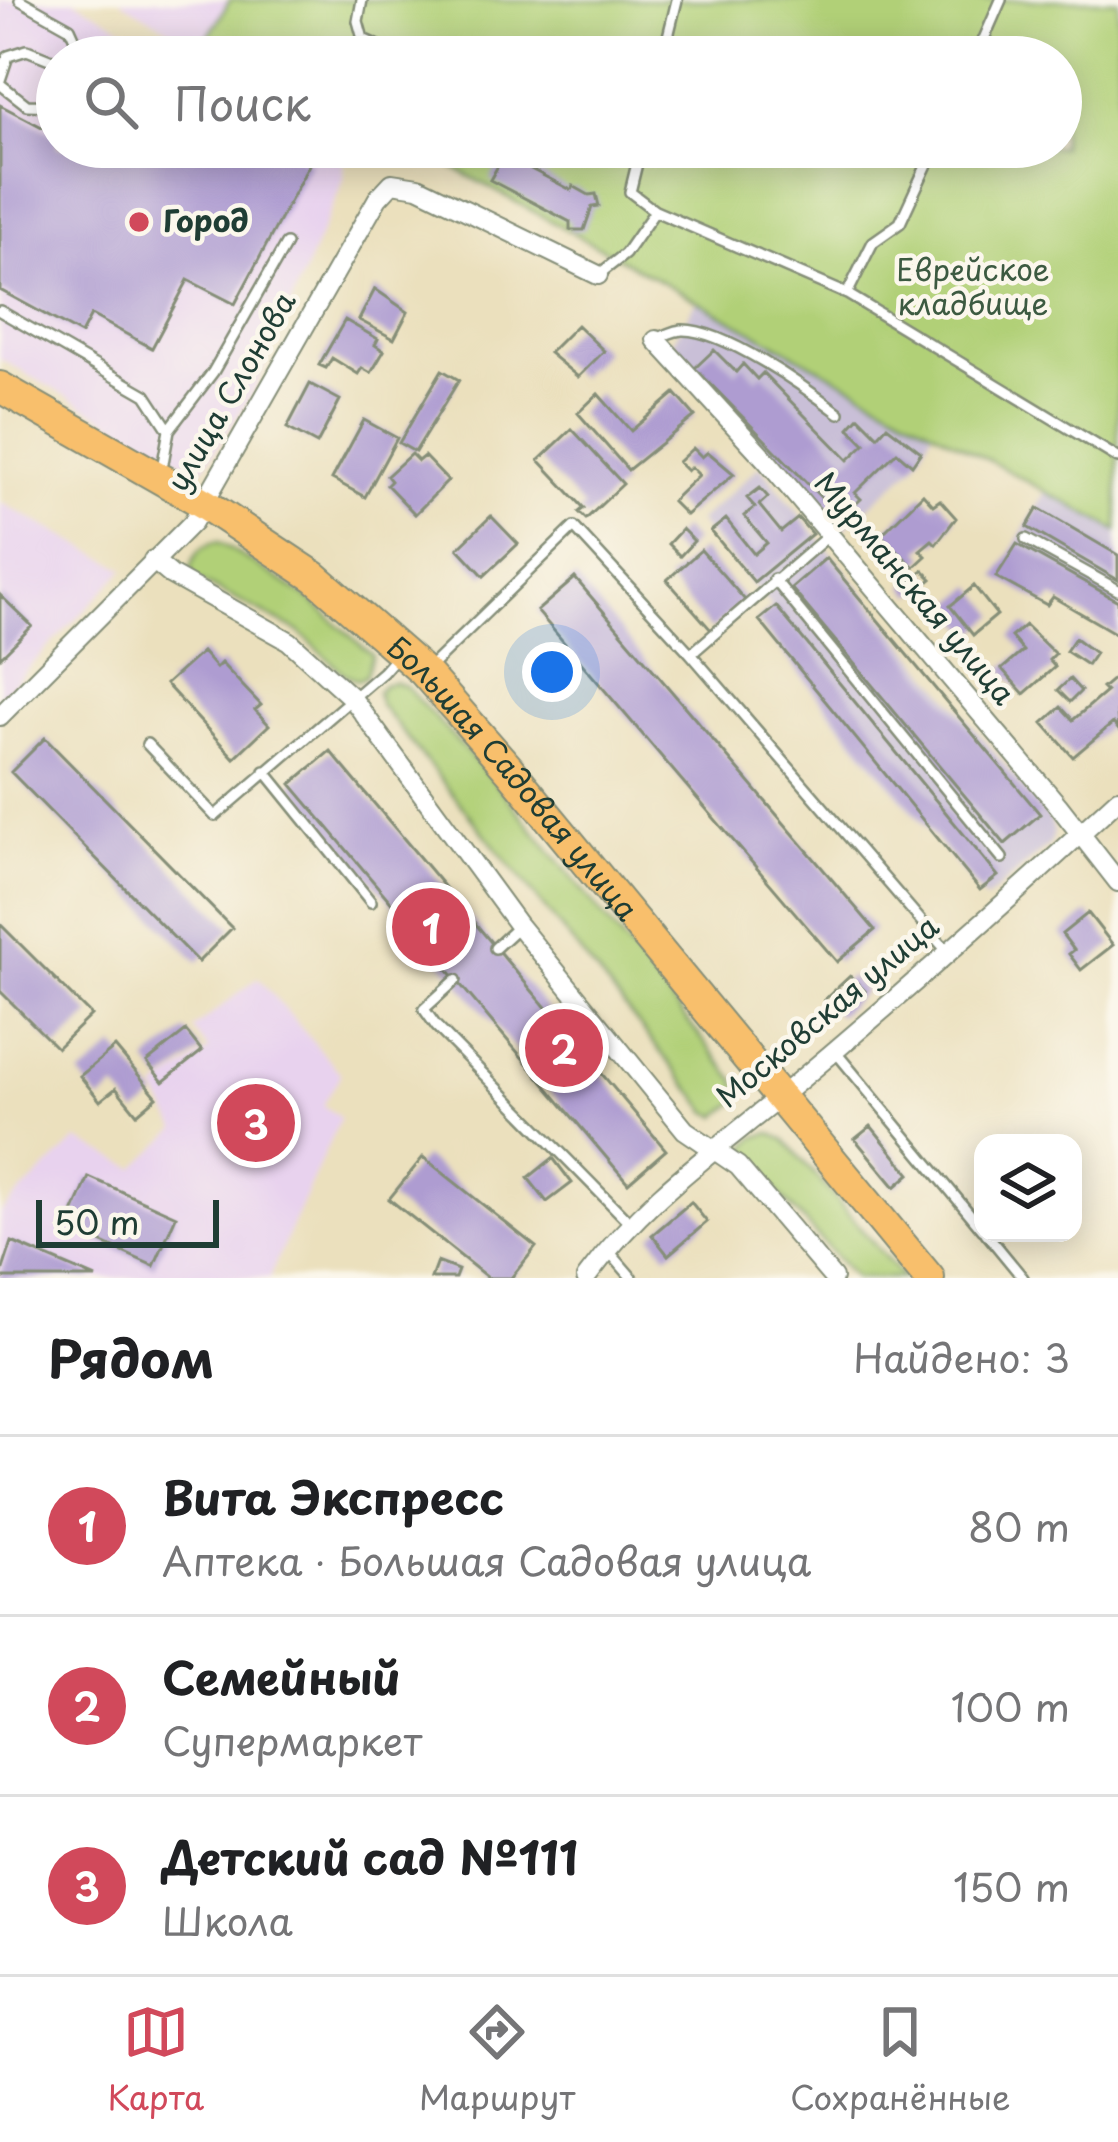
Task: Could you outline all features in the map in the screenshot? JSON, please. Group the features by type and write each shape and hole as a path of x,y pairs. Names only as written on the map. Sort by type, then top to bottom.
{"main road":[{"name":"Большая Садовая улица","path":"0,387 205,504 315,577 412,662 509,769 928,1278"}],"street":[{"name":"улица Слонова","path":"0,716 193,522 378,198 392,183 418,187 598,275"},
{"name":"Мурманская улица","path":"656,340 829,535 1118,882"},
{"path":"153,560 171,575 289,641 352,698 519,926 685,1130 738,1166 833,1278"},
{"name":"Московская улица","path":"586,1278 630,1223 711,1149 778,1099 1118,799"}],"lane":[{"path":"20,0 70,28 73,36"},
{"path":"362,0 358,20 362,36"},
{"path":"668,36 677,0"},
{"path":"985,36 1001,0"},
{"path":"36,54 27,50 8,56 0,82 27,105 36,105"},
{"path":"636,168 630,192 655,211 847,294 1118,458"},
{"path":"847,294 873,242 900,223 925,168"},
{"path":"598,275 625,254 655,211"},
{"path":"160,479 170,430 213,372 286,244"},
{"path":"0,311 146,395 170,430"},
{"path":"656,340 687,330 714,339 788,374 839,413"},
{"path":"147,744 215,816 352,698 412,662 574,527 691,654 947,951"},
{"path":"691,654 829,535"},
{"path":"1026,539 1118,590"},
{"path":"774,579 1002,858"},
{"path":"265,771 371,902"},
{"path":"495,948 519,926"},
{"path":"457,980 424,1009 436,1026 630,1223"},
{"path":"834,1050 974,1219"},
{"path":"993,1242 1023,1278"},
{"path":"608,1249 632,1278"}],"shaded area":[{"path":"0,0 75,0 137,36 36,36 36,168 344,168 344,179 253,393 204,467 196,469 0,359"},
{"path":"119,0 230,0 208,36 180,36"},
{"path":"697,301 933,431 915,465 840,533 671,344"},
{"path":"760,466 1049,819 1054,832 1050,844 985,900 756,621 772,607 698,522"},
{"path":"1046,492 1118,531 1118,635 1053,597 1047,605 996,577"},
{"path":"0,502 125,569 0,697"},
{"path":"258,978 341,1074 323,1105 340,1118 269,1278 0,1278 0,1213 77,1140 136,1168 177,1129 156,1090 209,1050 193,1029"}],"green space":[{"name":"Еврейское кладбище","path":"230,0 1118,0 1118,531 454,168 1082,168 1082,36 209,36"},
{"path":"219,542 308,598 372,655 365,677 347,676 298,631 196,579 190,568 197,553"},
{"path":"393,682 405,686 493,780 736,1081 736,1103 718,1116 709,1112 379,703 377,692"},
{"path":"770,1133 785,1140 903,1278 855,1278 745,1156 753,1140"}],"building":[{"name":"Город","path":"0,105 36,124 36,168 307,168 235,304 188,280 152,348 91,315 81,334 0,290"},
{"path":"497,168 529,168 571,190 573,186 596,194 599,206 592,207 584,230 570,230 570,222 490,180"},
{"path":"375,289 408,312 394,339 359,320"},
{"path":"345,320 378,339 375,345 384,351 371,373 362,368 358,374 332,358 326,368 319,365"},
{"path":"577,325 604,351 578,377 549,353"},
{"path":"714,350 736,372 743,364 757,379 763,373 848,460 865,444 849,428 859,417 878,436 887,426 921,452 912,465 897,452 855,493 861,499 841,518 695,368"},
{"path":"442,370 459,380 415,452 399,443"},
{"path":"310,384 340,400 317,444 287,428"},
{"path":"675,393 695,416 628,470 578,413 598,394 631,431"},
{"path":"364,420 397,438 365,497 332,479"},
{"path":"572,429 623,484 586,519 579,512 584,508 539,460"},
{"path":"693,448 702,457 708,452 734,474 686,515 672,501 699,475 678,462"},
{"path":"411,454 418,461 424,456 448,481 415,514 387,485 391,481 387,476"},
{"path":"760,488 768,497 759,505 781,532 798,518 812,534 754,582 711,531 726,519 754,554 767,543 744,516 755,507 747,498"},
{"path":"923,494 933,505 940,500 956,518 936,544 932,540 920,550 926,556 914,567 881,535"},
{"path":"1038,508 1118,555 1118,580 1027,527"},
{"path":"491,516 518,544 484,576 458,548"},
{"path":"682,529 694,541 680,556 668,544"},
{"path":"1017,544 1118,601 1118,635 1053,597 1047,605 996,577"},
{"path":"701,550 745,600 711,630 667,580"},
{"path":"826,558 1040,814 1005,844 791,588"},
{"path":"923,570 932,579 913,595 905,586"},
{"path":"575,578 875,930 837,962 537,611"},
{"path":"974,586 997,615 973,635 950,606"},
{"path":"0,595 32,626 0,658"},
{"path":"776,606 998,876 980,890 759,620"},
{"path":"1025,625 1055,654 1049,660 1055,667 1024,694 1002,669 1023,651 1011,637"},
{"path":"1075,638 1095,653 1087,665 1066,651"},
{"path":"202,652 216,668 221,663 261,705 255,710 269,725 234,758 166,684"},
{"path":"1115,677 1118,729 1113,723 1073,757 1043,723 1061,707 1073,720 1106,692 1102,688"},
{"path":"1070,679 1081,691 1070,702 1058,690"},
{"path":"45,738 232,928 198,962 11,772"},
{"path":"330,751 666,1150 628,1183 291,784"},
{"path":"1088,913 1113,945 1081,970 1062,934"},
{"path":"0,924 91,1015 57,1048 0,991"},
{"path":"850,976 865,991 838,1016 824,1000"},
{"path":"186,1031 202,1051 163,1082 147,1062"},
{"path":"115,1047 157,1097 137,1114 116,1088 100,1101 80,1076"},
{"path":"871,1126 910,1174 895,1187 855,1139"},
{"path":"423,1157 536,1247 511,1278 488,1278 389,1199"},
{"path":"553,1158 572,1183 547,1202 528,1178"},
{"path":"89,1177 176,1216 154,1266 67,1227"},
{"path":"691,1202 707,1222 668,1255 652,1235"},
{"path":"12,1242 96,1278 0,1278"},
{"path":"437,1262 458,1270 455,1278 431,1278"}],"place":[{"name":"Город","path":"139,222"},
{"name":"Вита Экспресс","path":"431,927"},
{"name":"Семейный","path":"564,1048"},
{"name":"Детский сад №111","path":"256,1123"}]}
